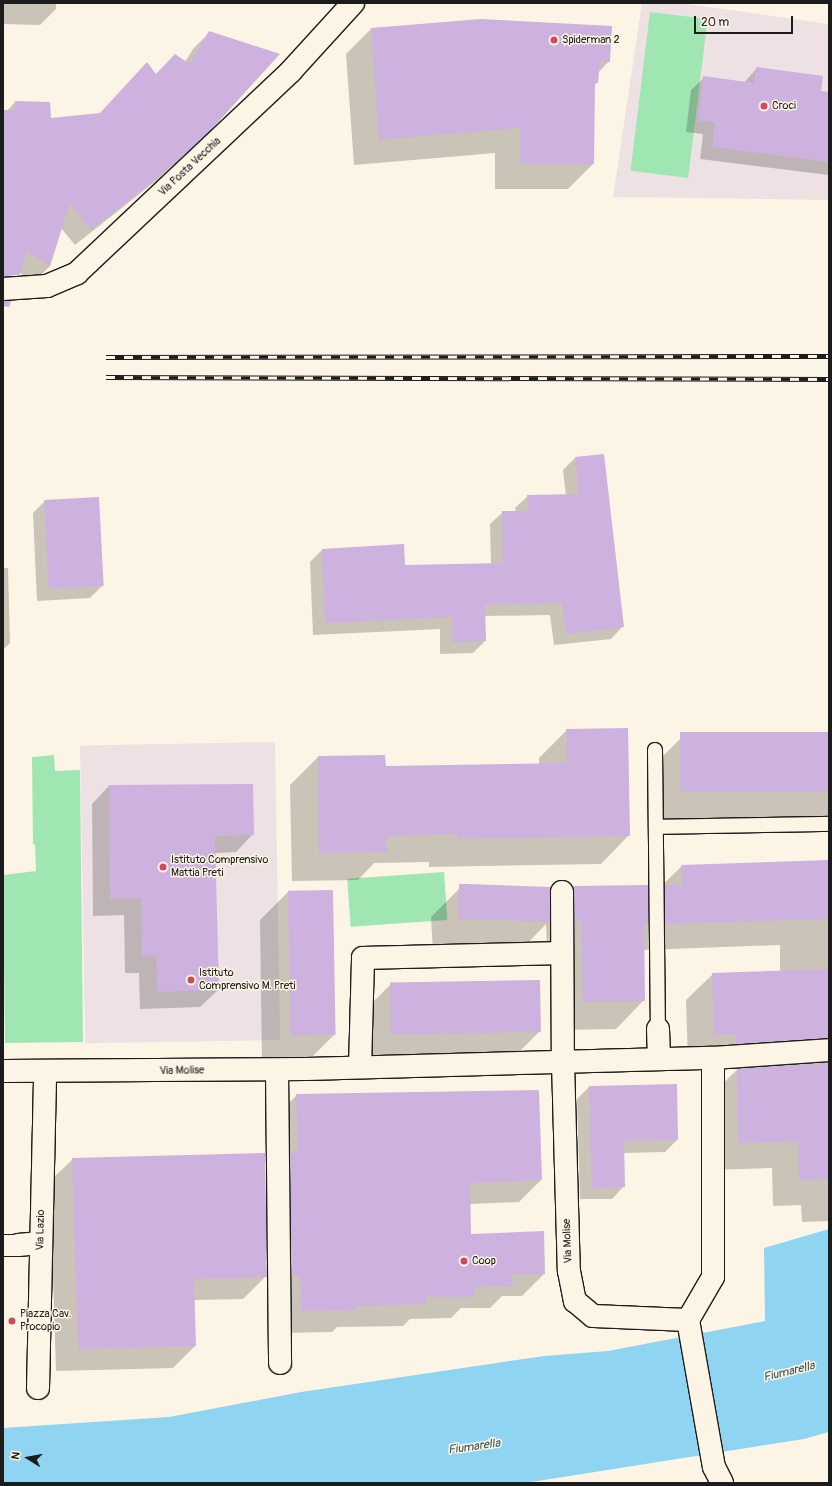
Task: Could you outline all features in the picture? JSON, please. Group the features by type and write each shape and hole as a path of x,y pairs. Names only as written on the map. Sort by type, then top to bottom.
{"street":[{"name":"Via Posta Vecchia","path":"3,289 47,286 77,273 291,71 354,3"},
{"name":"Via Molise","path":"562,892 563,1062 569,1271 575,1301 593,1316 688,1320"},
{"path":"360,1068 363,958 562,953"},
{"path":"658,1029 659,1059"},
{"name":"Via Molise","path":"3,1071 45,1072 360,1068 713,1058 829,1050"},
{"path":"713,1058 712,1277 688,1320 718,1475"},
{"path":"277,1070 280,1363"},
{"name":"Via Lazio","path":"38,1388 40,1243 45,1072"},
{"path":"11,1245 40,1243"}],"lane":[{"path":"655,750 658,1029"},
{"path":"656,827 829,824"}],"shaded area":[{"path":"642,3 680,3 829,24 829,200 613,197"},
{"path":"275,742 280,1040 85,1043 80,745"}],"green space":[{"path":"650,12 708,19 688,178 631,171"},
{"path":"54,755 55,771 80,770 83,1042 5,1043 3,875 36,871 35,845 33,844 32,757"},
{"path":"444,872 447,920 351,927 347,879"}],"water":[{"name":"Fiumarella","path":"829,1229 829,1432 804,1439 525,1483 3,1483 3,1428 169,1417 301,1392 544,1356 608,1351 765,1321 764,1248"}],"building":[{"path":"481,19 612,26 610,62 600,61 598,83 595,83 594,164 520,164 520,128 379,140 371,28"},
{"path":"209,31 280,54 209,132 174,164 91,230 70,203 50,266 27,251 19,275 3,276 3,110 15,110 15,101 50,102 51,118 100,113 147,62 156,74 175,54 190,64"},
{"name":"Croci","path":"756,67 823,76 821,91 829,92 829,162 712,147 715,122 698,121 703,76 754,83"},
{"path":"3,301 11,301 9,307 3,306"},
{"path":"604,454 624,627 566,634 562,603 485,605 486,641 452,642 452,617 325,623 322,549 404,544 405,565 503,563 502,511 528,511 527,495 579,494 575,457"},
{"path":"99,497 104,586 49,589 44,500"},
{"path":"628,728 630,836 457,839 457,834 386,836 387,852 319,853 318,756 385,755 386,766 567,763 566,729"},
{"path":"680,732 829,732 829,792 680,792"},
{"name":"Istituto Comprensivo Mattia Preti","path":"253,784 254,835 215,836 219,990 157,992 156,956 142,956 141,898 110,899 109,785"},
{"path":"829,860 829,919 665,924 665,885 682,885 681,865"},
{"path":"459,884 551,887 550,922 458,919"},
{"path":"648,885 648,925 644,925 645,1001 583,1002 581,921 575,921 573,886"},
{"path":"333,890 336,1035 291,1036 288,891"},
{"path":"829,969 829,1038 736,1044 736,1034 714,1035 712,973"},
{"path":"540,980 541,1032 391,1035 390,983"},
{"path":"829,1063 829,1179 799,1180 798,1142 738,1143 737,1069"},
{"path":"677,1084 678,1140 624,1141 625,1187 592,1188 589,1086"},
{"path":"539,1090 542,1180 470,1183 471,1234 544,1231 545,1274 512,1274 513,1286 474,1287 474,1297 426,1297 426,1304 355,1306 355,1310 301,1311 300,1276 292,1276 290,1152 298,1152 296,1094"},
{"path":"265,1153 267,1277 194,1279 196,1346 78,1349 72,1158"}],"railway":[{"path":"106,357 829,356"},
{"path":"106,377 829,379"}],"place":[{"name":"Spiderman 2","path":"554,40"},
{"name":"Croci","path":"764,106"},
{"name":"Istituto Comprensivo Mattia Preti","path":"163,867"},
{"name":"Istituto Comprensivo M. Preti","path":"191,980"},
{"name":"Coop","path":"464,1261"},
{"name":"Piazza Cav. Procopio","path":"12,1321"}]}
